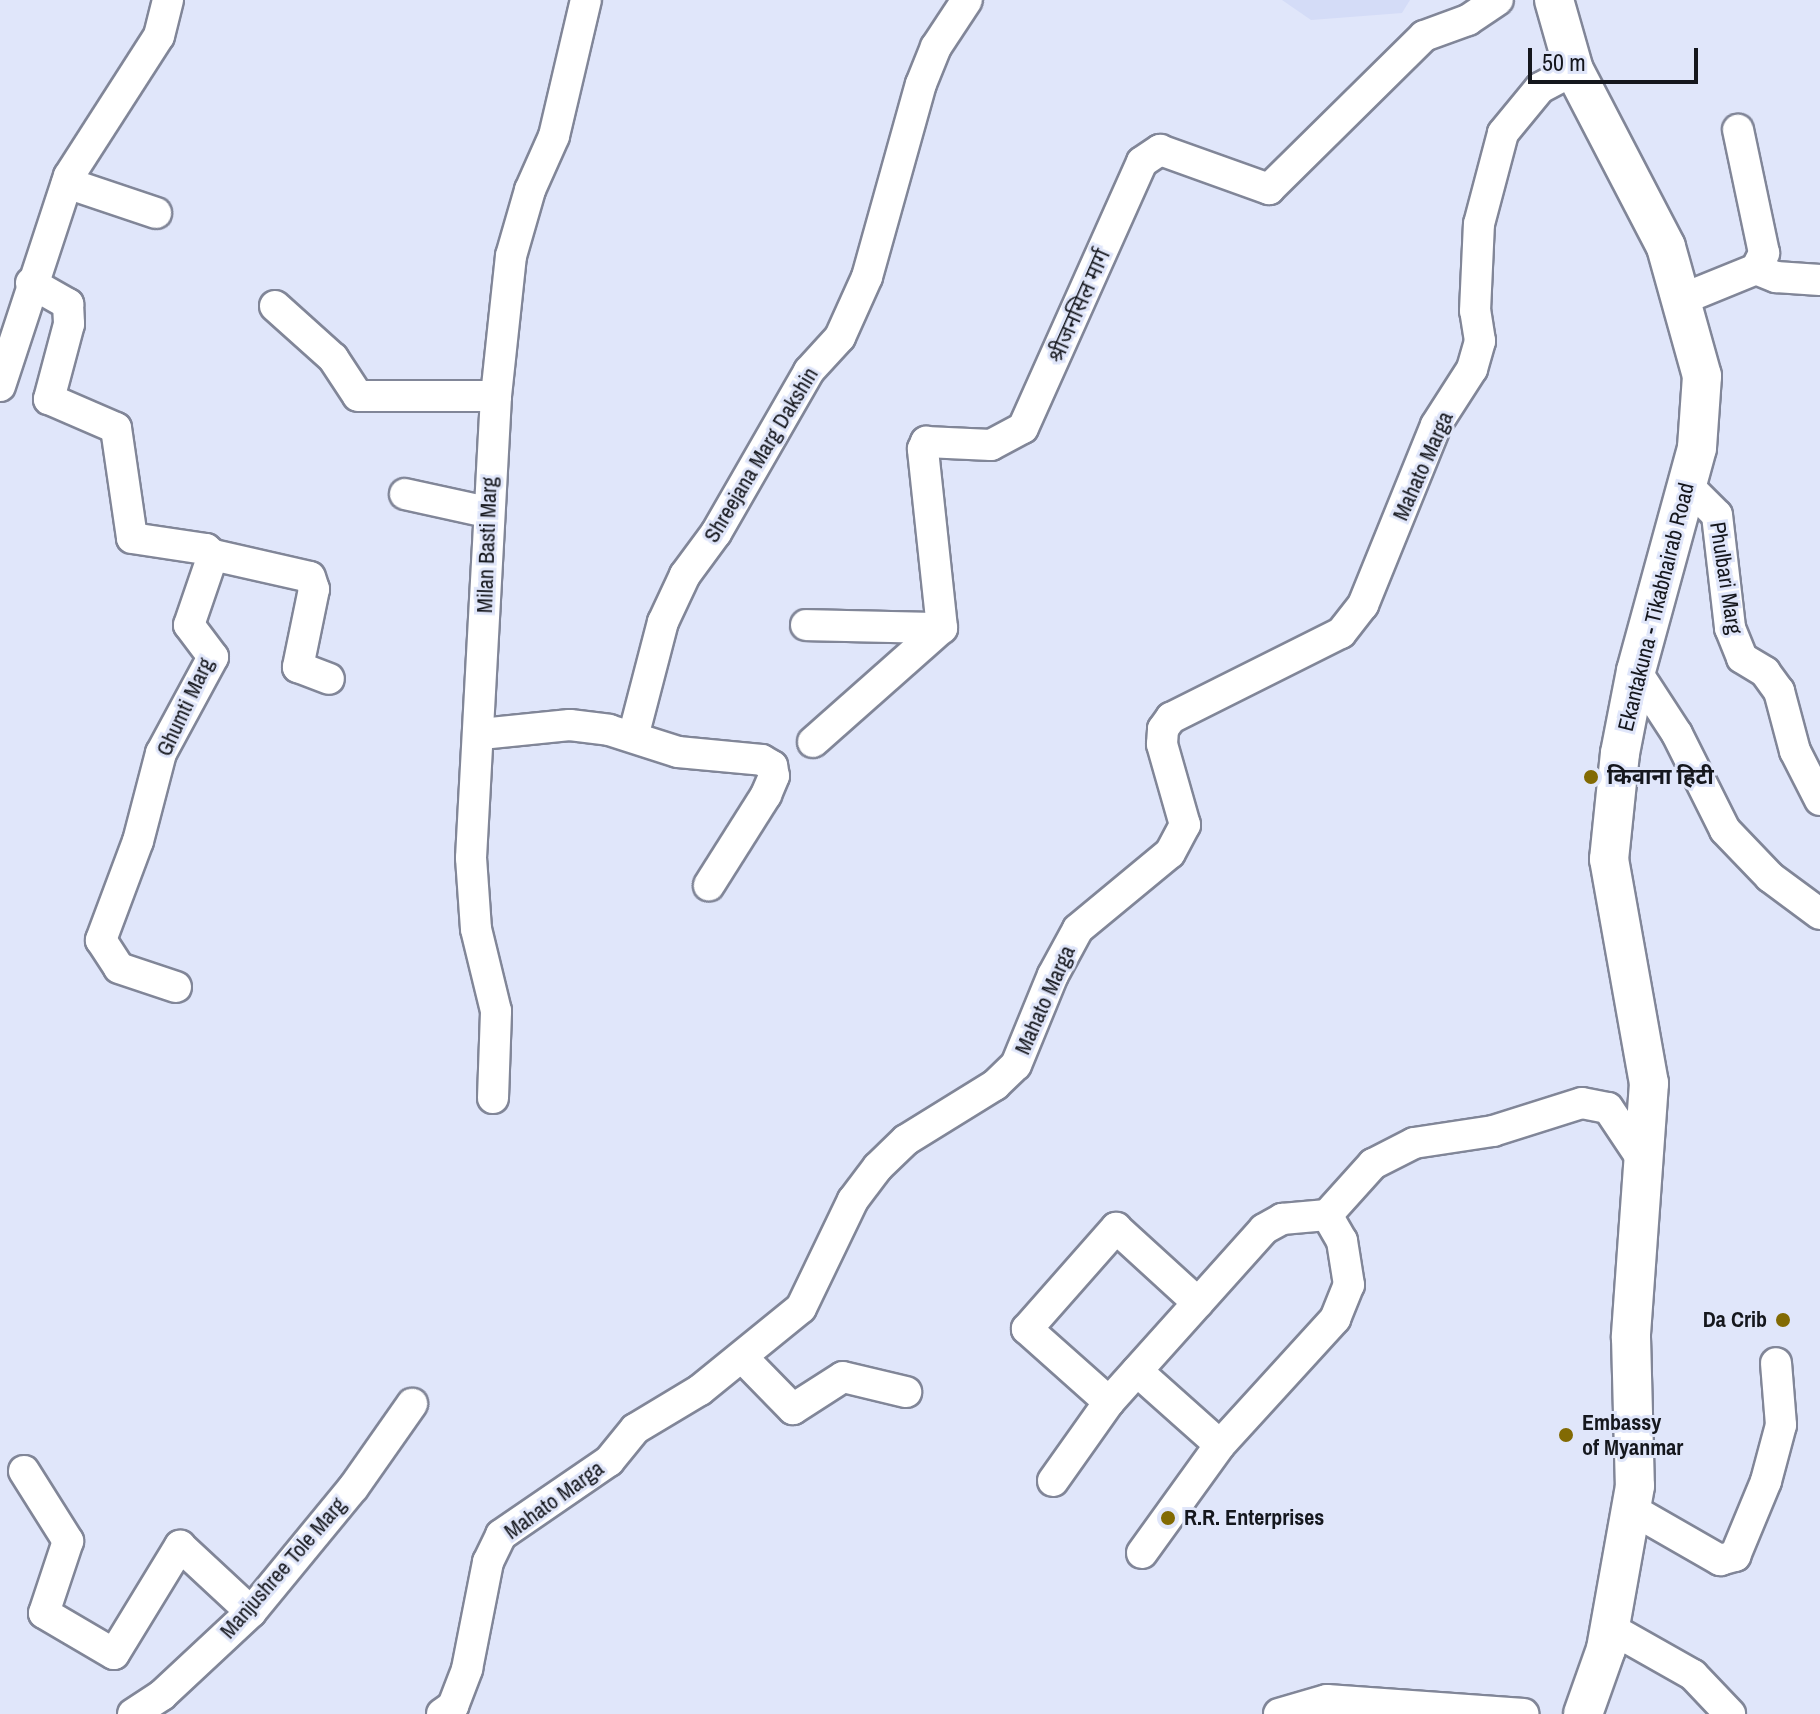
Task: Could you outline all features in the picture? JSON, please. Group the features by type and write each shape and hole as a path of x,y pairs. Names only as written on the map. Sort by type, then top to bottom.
{"main road":[{"name":"Ekantakuna - Tikabhairab Road","path":"1554,0 1574,70 1666,247 1702,376 1697,448 1636,671 1620,753 1609,859 1649,1083 1631,1337 1631,1509 1610,1628 1583,1714"}],"street":[{"path":"0,386 31,283 67,183 116,96 159,36 168,0"},
{"name":"Milan Basti Marg","path":"493,1098 496,1011 476,929 471,858 481,734 487,512 496,396 511,256 530,190 554,136 586,0"},
{"name":"Shreejana Marg Dakshin","path":"633,737 663,622 685,575 716,533 809,371 840,337 893,196 921,84 936,47 967,0"},
{"name":"श्रीजनसिल मार्ग","path":"942,628 923,449 926,442 991,445 1023,428 1142,162 1160,150 1269,189 1424,36 1468,20 1498,0"},
{"name":"Mahato Marga","path":"442,1714 453,1706 467,1669 488,1562 501,1535 609,1461 635,1429 742,1357 801,1308 853,1200 878,1167 906,1140 995,1085 1016,1065 1053,975 1078,929 1170,853 1185,825 1162,744 1163,729 1171,718 1341,633 1363,605 1436,425 1472,369 1480,341 1475,311 1479,224 1503,133 1540,88 1574,70"},
{"path":"1680,300 1756,269 1764,253 1738,130"},
{"path":"67,183 156,213"},
{"path":"1756,269 1776,277 1820,280"},
{"path":"31,283 68,304 69,324 49,399 116,428 132,538 206,549 213,555 310,577 314,589 298,667 329,679"},
{"path":"275,306 333,358 358,396 496,396"},
{"name":"Phulbari Marg","path":"1687,485 1717,515 1730,628 1742,658 1765,672 1779,691 1795,751 1820,800"},
{"path":"405,494 487,512"},
{"name":"Ghumti Marg","path":"176,987 119,968 101,940 138,841 161,753 213,657 189,625 213,555"},
{"path":"806,625 942,628"},
{"path":"813,742 942,628"},
{"path":"1636,671 1677,734 1725,830 1770,877 1820,914"},
{"path":"481,734 570,725 633,737 678,752 762,760 772,766 774,776 766,795 709,885"},
{"path":"1053,1481 1109,1402 1264,1229 1282,1219 1327,1215 1373,1164 1414,1143 1493,1131 1582,1103 1608,1108 1642,1159"},
{"path":"1142,1553 1220,1445 1335,1319 1349,1285 1342,1241 1327,1215"},
{"path":"1109,1402 1027,1329 1116,1228 1198,1303"},
{"path":"742,1357 793,1409 843,1377 906,1392"},
{"path":"1631,1509 1720,1560 1735,1556 1766,1481 1781,1425 1776,1363"},
{"path":"1137,1371 1220,1445"},
{"name":"Manjushree Tole Marg","path":"133,1714 162,1695 251,1612 353,1488 412,1404"},
{"path":"24,1471 68,1541 44,1613 114,1654 180,1546 251,1612"},
{"path":"1610,1628 1693,1675 1730,1714"},
{"path":"1279,1714 1340,1700 1524,1714"}],"shaded area":[{"path":"1282,0 1410,0 1402,13 1311,20"}],"place":[{"name":"किवाना हिटी","path":"1591,777"},
{"name":"Da Crib","path":"1783,1320"},
{"name":"Embassy of Myanmar","path":"1566,1435"},
{"name":"R.R. Enterprises","path":"1168,1518"}]}
